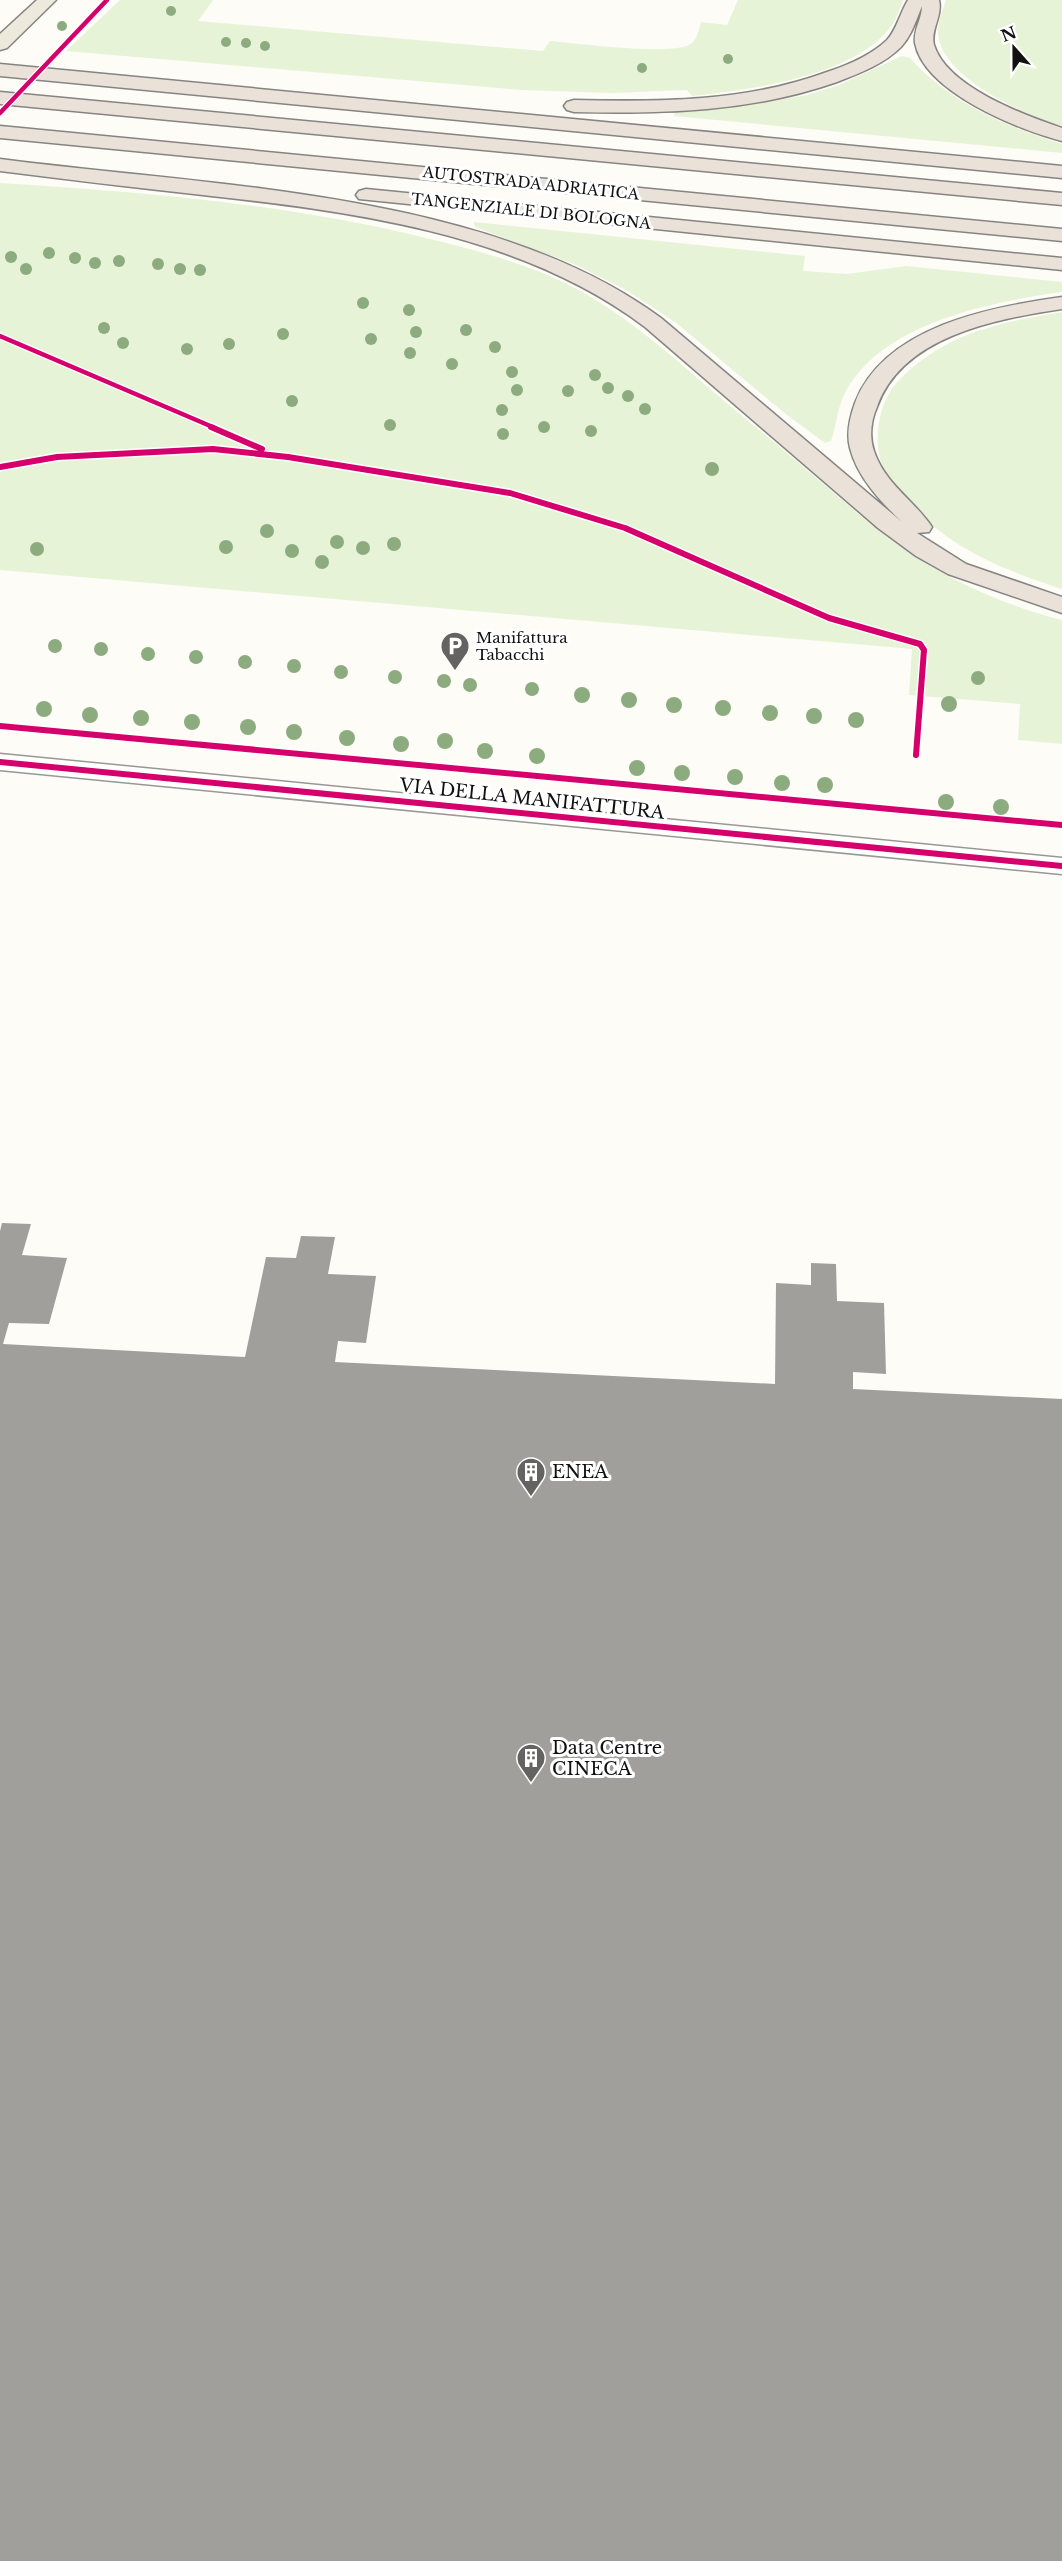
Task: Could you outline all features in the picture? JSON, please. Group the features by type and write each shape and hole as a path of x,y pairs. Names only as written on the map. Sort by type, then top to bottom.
{"highway":[{"path":"99,79 253,81 481,101 556,105 646,106 710,103 792,90 825,80 861,65 879,56 893,44 905,27 917,0"},
{"path":"930,0 932,12 924,38 928,53 943,71 968,92 995,108 1062,135"},
{"path":"0,63 46,75"},
{"path":"0,70 1062,172"},
{"name":"AUTOSTRADA ADRIATICA","path":"0,98 1062,199"},
{"name":"AUTOSTRADA ADRIATICA","path":"0,132 1062,235"},
{"name":"TANGENZIALE DI BOLOGNA","path":"0,158 1062,264"},
{"path":"0,165 289,201 379,216 471,238 557,268 613,295 654,324 906,538 940,560 990,581 1062,605"},
{"path":"990,581 969,562 921,528 886,491 867,463 859,440 863,410 876,384 891,366 930,339 992,316 1062,303"}],"main road":[{"path":"0,44 47,0"}],"street":[{"name":"VIA DELLA MANIFATTURA","path":"0,762 1062,866"}],"path":[{"path":"0,336 279,456"},
{"path":"0,467 57,457 138,451 213,449 279,456 510,493 566,509 625,528 829,618 920,644 924,650 916,755"}],"green space":[{"path":"120,0 213,0 198,21 543,51 550,41 647,49 683,47 694,41 701,22 727,25 738,0 903,0 892,25 876,42 854,57 828,68 771,84 692,96 687,90 612,93 521,90 66,51"},
{"path":"946,0 1062,0 1062,126 1027,113 986,92 953,64 942,49 938,32"},
{"path":"902,56 910,58 943,88 980,111 999,121 1062,144 1062,153 674,116 675,113 750,105 807,95 839,85"},
{"path":"0,183 162,195 324,217 471,249 533,269 573,287 607,307 652,340 861,516 911,554 952,578 994,598 1062,620 1062,744 1018,740 1020,704 909,695 912,649 0,570"},
{"path":"474,222 805,256 803,271 847,274 906,266 1062,282 1062,292 973,309 942,319 887,347 865,366 847,389 831,441 825,443 787,415 675,322 626,290 576,265 475,227"},
{"path":"1062,312 1062,589 1023,576 985,559 951,540 932,525 890,481 880,458 878,433 883,408 894,386 923,359 969,334"}],"building":[{"path":"2,1223 31,1224 22,1255 67,1258 49,1324 9,1323 3,1344 245,1357 266,1257 296,1258 301,1236 335,1237 328,1274 376,1276 366,1343 338,1341 335,1362 775,1384 776,1283 811,1285 811,1263 836,1264 837,1301 884,1303 886,1374 853,1372 853,1389 1062,1399 1062,2561 0,2561 0,1231"}],"cycle path":[{"path":"0,113 107,0"},
{"path":"0,336 262,449"},
{"path":"0,467 57,457 213,449 288,457 510,493 625,528 829,618 920,644 924,650 916,755"},
{"path":"0,726 1062,825"},
{"path":"0,762 1062,866"}],"place":[{"name":"Manifattura Tabacchi","path":"455,672"},
{"name":"ENEA","path":"531,1498"},
{"name":"Data Centre CINECA","path":"531,1784"}]}
